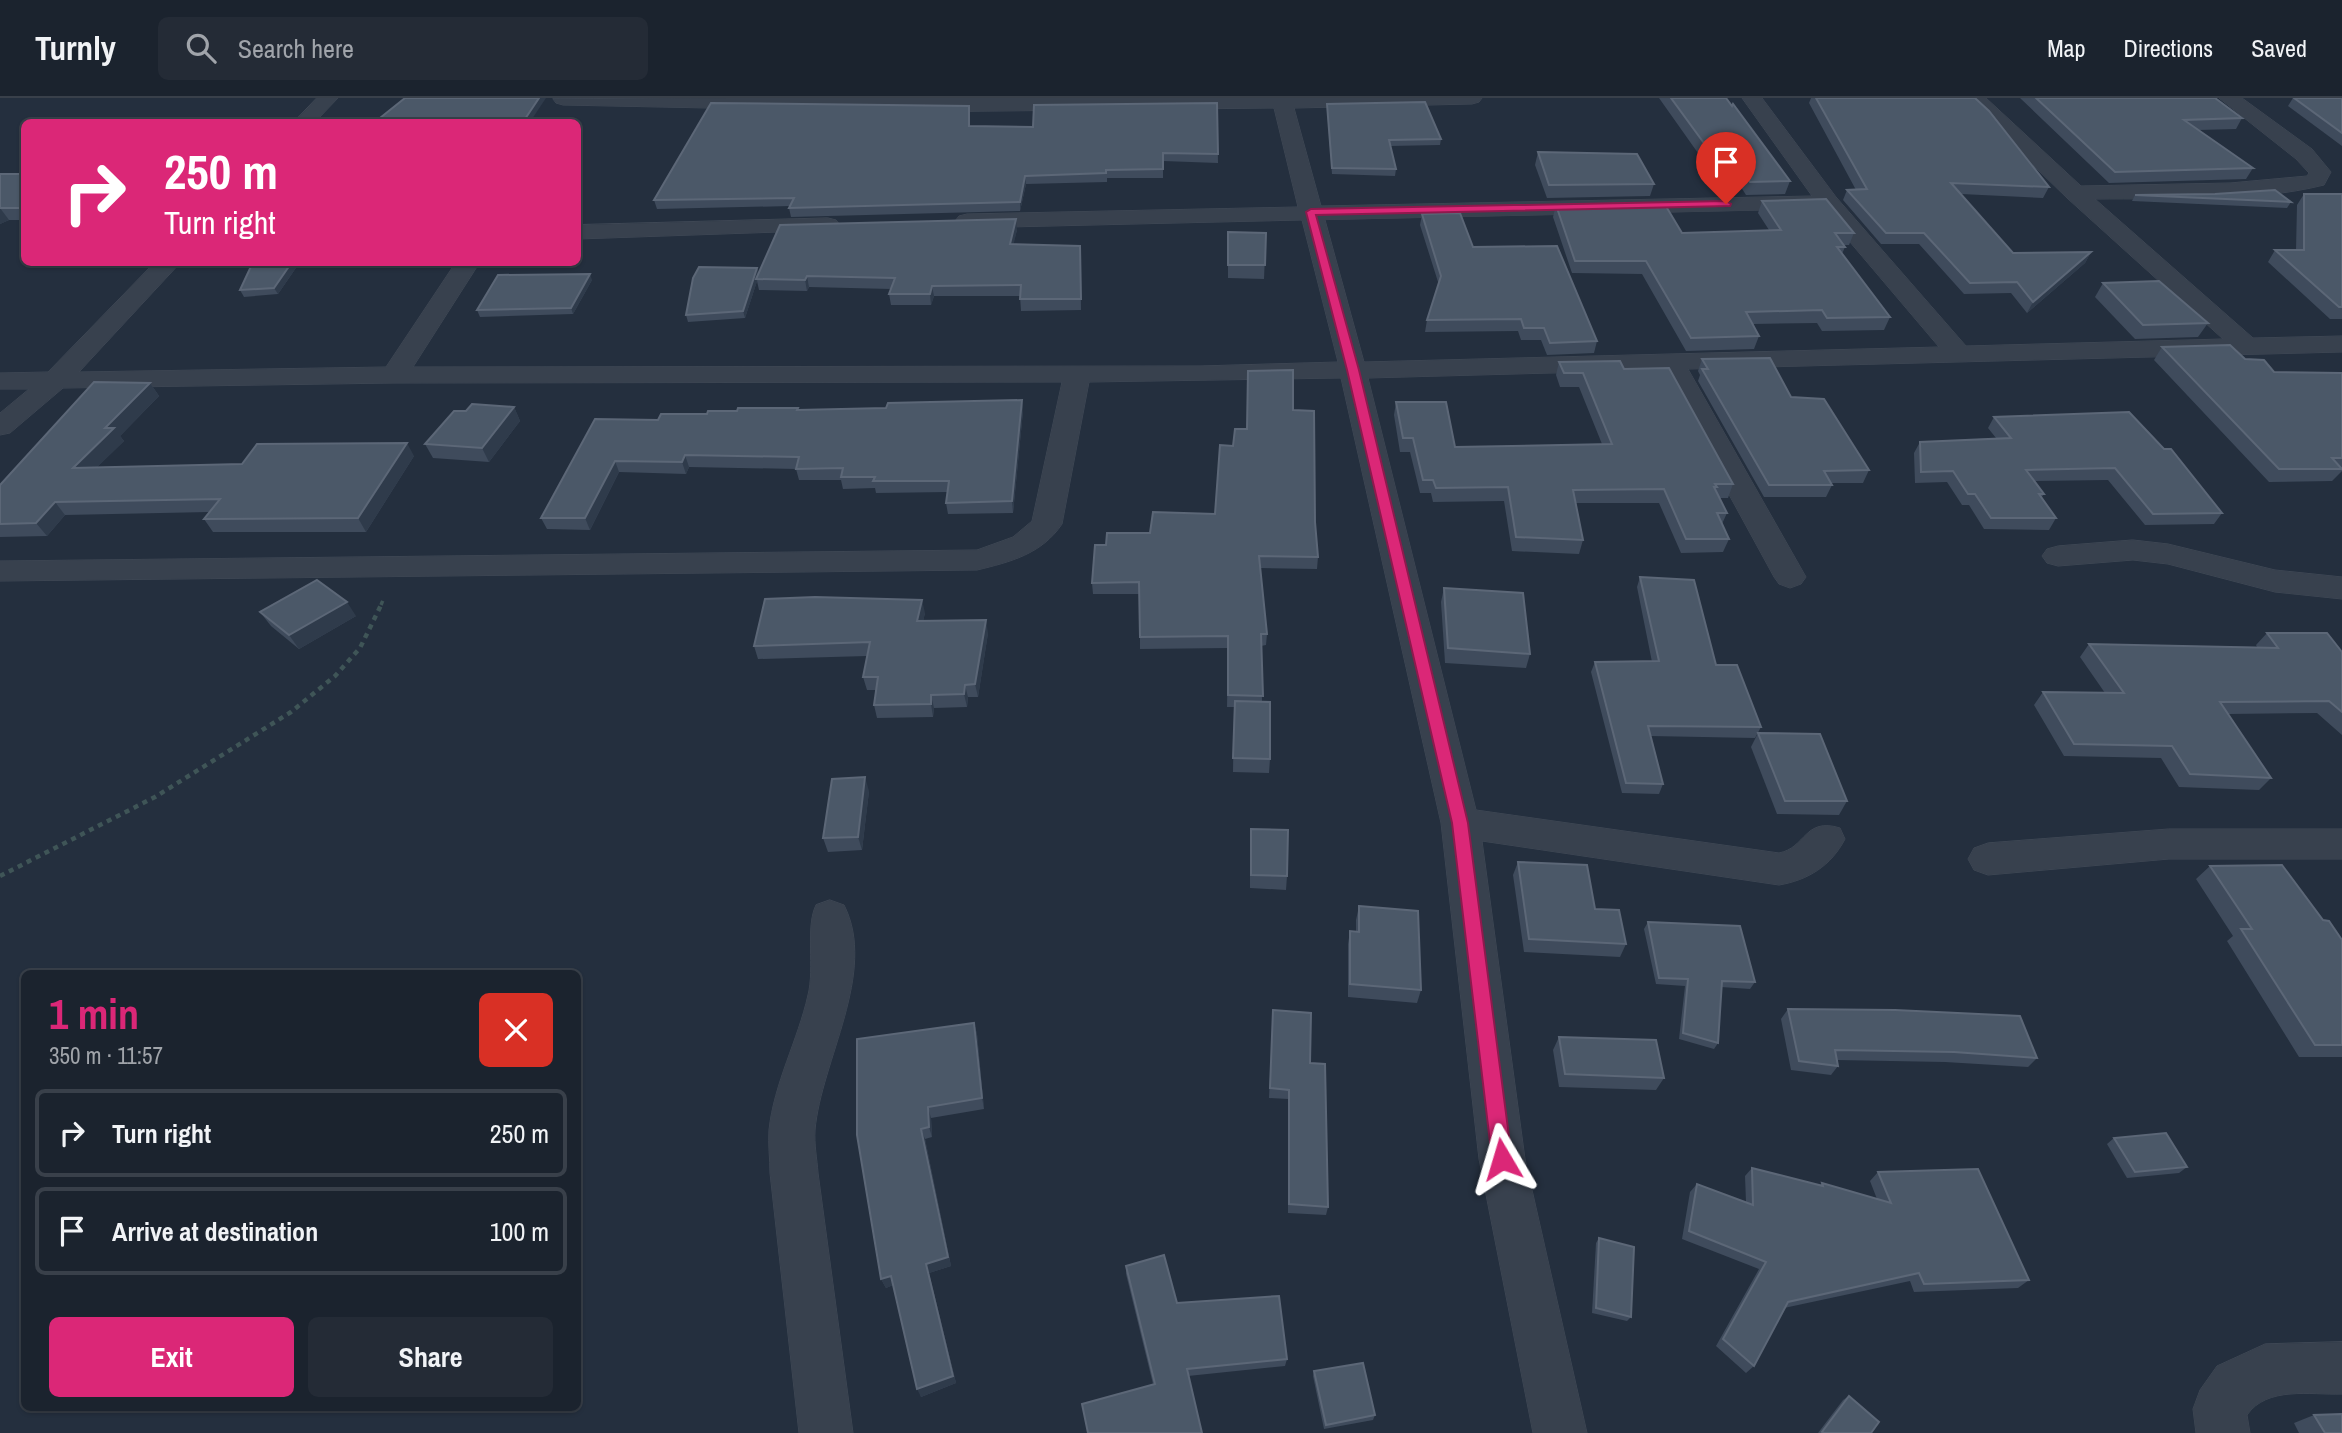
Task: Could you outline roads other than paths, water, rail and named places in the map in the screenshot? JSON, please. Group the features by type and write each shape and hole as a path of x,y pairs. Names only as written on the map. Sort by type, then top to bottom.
{"street":[{"path":"307,119 328,98"},
{"path":"562,103 1472,98"},
{"path":"1752,98 1828,202 1960,355"},
{"path":"1974,98 2074,193 2245,345"},
{"path":"2074,193 2230,190 2300,184 2316,180 2320,172 2304,154 2229,98"},
{"path":"1282,99 1353,370 1460,823 1502,1159 1560,1433"},
{"path":"946,222 1828,202"},
{"path":"581,232 851,224"},
{"path":"0,427 56,380 165,266"},
{"path":"394,375 465,266"},
{"path":"0,381 394,375 1077,375 1671,363 2342,344"},
{"path":"1671,363 1790,577"},
{"path":"0,571 977,560 1004,554 1031,542 1047,524 1077,375"},
{"path":"2058,556 2133,551 2168,554 2275,582 2342,588"},
{"path":"1460,823 1779,869 1796,866 1826,839"},
{"path":"1988,859 2169,844 2342,844"},
{"path":"826,1433 794,1173 792,1130 810,1055 830,994 833,946 830,917"},
{"path":"2223,1433 2219,1409 2236,1385 2265,1370 2342,1368"}]}
